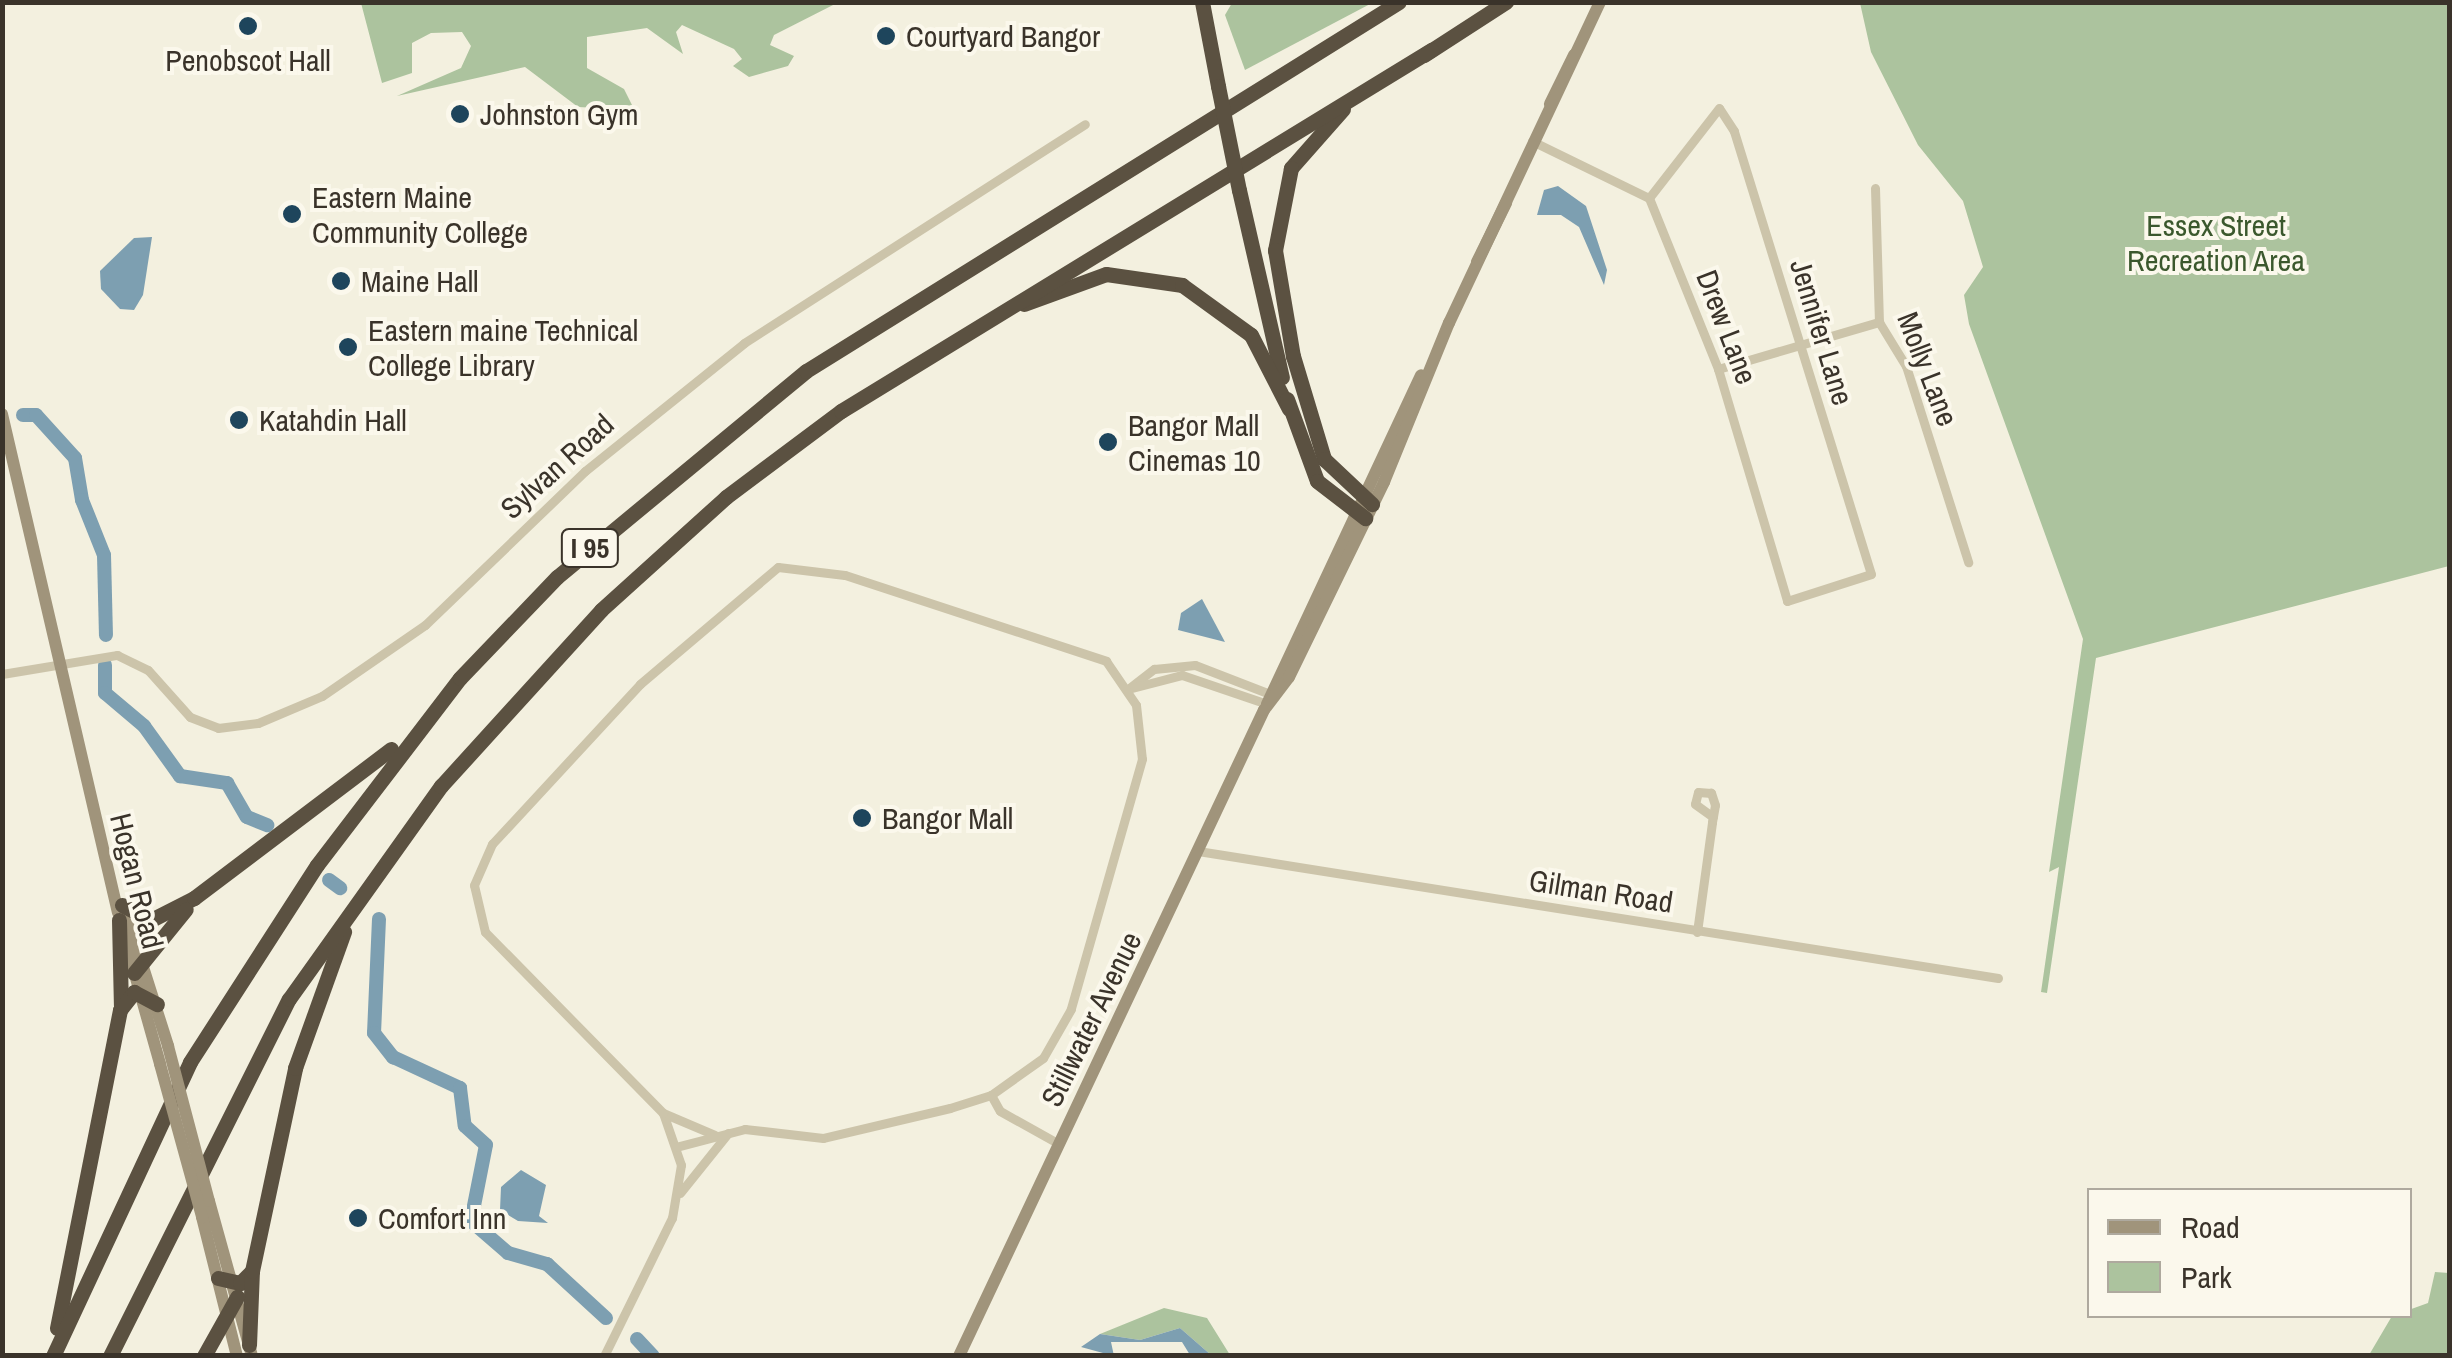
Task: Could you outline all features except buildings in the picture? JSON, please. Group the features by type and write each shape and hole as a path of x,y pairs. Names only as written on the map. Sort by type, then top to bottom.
{"highway":[{"path":"1202,2 1289,409"},
{"name":"I 95","path":"51,1356 190,1062 317,865 460,678 558,577 806,371 1399,2"},
{"name":"I 95","path":"110,1356 215,1134 288,999 441,786 601,610 726,497 876,387 1506,2"},
{"path":"1362,508 1324,459 1300,379 1274,250 1277,212 1290,168 1312,136 1431,50"},
{"path":"876,387 1038,297 1123,273 1182,285 1216,303 1251,335 1289,409 1317,481 1362,508"},
{"path":"51,1356 120,1010 119,907 151,920 194,898 377,763 460,678"},
{"path":"134,973 194,898"},
{"path":"246,1352 252,1271 308,1016 347,915"},
{"path":"120,1010 140,992 157,1004"},
{"path":"204,1356 226,1318 229,1286 252,1271"}],"main road":[{"name":"Stillwater Avenue","path":"959,1356 1600,2"},
{"name":"Hogan Road","path":"2,414 134,973 202,1217 229,1286 226,1318 246,1352"},
{"name":"Hogan Road","path":"119,907 144,956 246,1352"}],"street":[{"name":"Jennifer Lane","path":"1650,198 1718,108 1734,130 1871,574 1788,601"},
{"name":"Sylvan Road","path":"2,674 58,660 134,660 190,716 218,728 258,723 322,696 425,624 585,471 744,343 1085,124"},
{"path":"1532,141 1650,198"},
{"name":"Molly Lane","path":"1875,188 1880,322 1906,366 1968,562"},
{"name":"Drew Lane","path":"1650,198 1718,369 1788,601"},
{"path":"1718,369 1880,322"},
{"path":"676,1147 723,1134 823,1138 991,1096 1043,1058 1070,1010 1142,759 1128,689 1106,661 1076,645 812,566 761,574 714,615 543,784 492,844 474,886 490,940 663,1112 723,1134"},
{"path":"1128,689 1154,669 1178,664 1270,698"},
{"path":"1698,932 1713,817"},
{"name":"Gilman Road","path":"1198,851 1998,978"},
{"path":"991,1096 1000,1112 1059,1144"},
{"path":"663,1112 676,1147 680,1193"},
{"path":"604,1356 680,1193 723,1134"}],"green space":[{"path":"361,2 837,3 774,35 770,45 794,56 788,66 749,77 733,66 742,59 734,49 682,25 676,32 683,54 647,28 587,37 587,68 624,89 632,105 618,109 578,107 525,67 397,96 461,68 471,46 462,32 431,33 412,43 412,73 382,83"},
{"path":"1232,3 1372,3 1245,70 1225,15"},
{"name":"Essex Street Recreation Area","path":"1860,3 2449,3 2449,566 2096,658 2047,993 2041,992 2059,867 2049,872 2083,639 1969,324 1964,295 1983,267 1963,201 1918,145 1871,52"},
{"path":"2435,1272 2449,1273 2449,1355 2369,1355 2391,1318 2412,1318 2412,1309 2428,1303"},
{"path":"1164,1308 1207,1318 1230,1355 1211,1355 1180,1328 1140,1340 1100,1334"}],"water":[{"path":"1558,186 1586,206 1607,270 1604,285 1579,227 1561,215 1537,215 1544,190"},
{"path":"152,237 143,295 134,310 120,309 101,289 100,271 134,238"},
{"path":"1202,599 1225,642 1178,630 1181,613"},
{"path":"521,1170 546,1185 539,1216 548,1223 518,1221 500,1210 501,1187"},
{"path":"1180,1328 1211,1355 1190,1355 1182,1342 1111,1342 1114,1356 1081,1347 1100,1334 1140,1340"}],"waterway":[{"path":"23,415 36,415 75,458 82,500 104,555 106,635"},
{"path":"105,665 105,693 144,726 180,776 227,783 247,817 267,825"},
{"path":"329,880 340,888"},
{"path":"379,919 374,1033 393,1057 460,1088 465,1126 486,1145 471,1221 508,1253 547,1264 606,1318"},
{"path":"637,1339 653,1356"}],"place":[{"name":"Penobscot Hall","path":"248,26"},
{"name":"Courtyard Bangor","path":"886,36"},
{"name":"Johnston Gym","path":"460,114"},
{"name":"Eastern Maine Community College","path":"292,214"},
{"name":"Maine Hall","path":"341,281"},
{"name":"Eastern maine Technical College Library","path":"348,347"},
{"name":"Katahdin Hall","path":"239,420"},
{"name":"Bangor Mall Cinemas 10","path":"1108,442"},
{"name":"Bangor Mall","path":"862,818"},
{"name":"Comfort Inn","path":"358,1218"}]}
